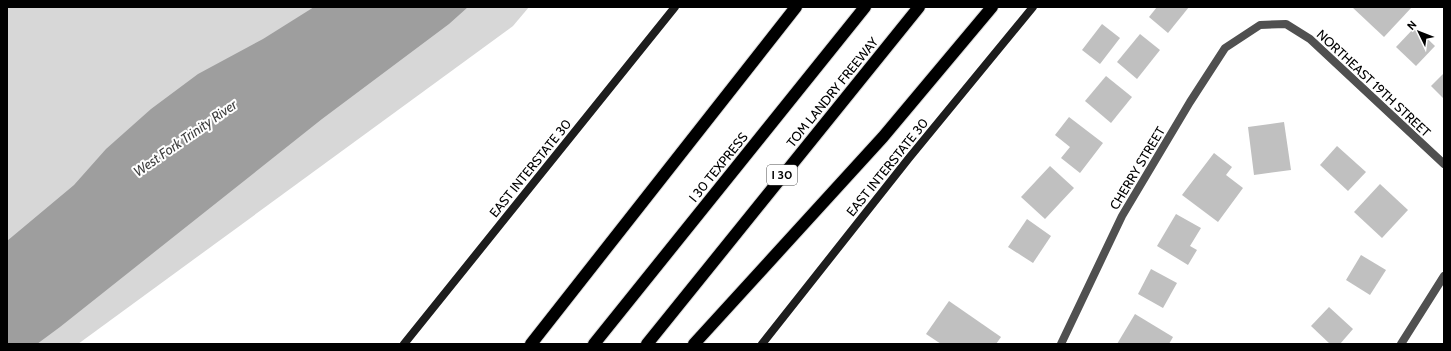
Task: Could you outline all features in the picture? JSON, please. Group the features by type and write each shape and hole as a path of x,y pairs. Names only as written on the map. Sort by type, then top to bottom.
{"highway":[{"path":"531,344 796,7"},
{"name":"I 30 TEXPRESS","path":"594,344 864,7"},
{"name":"TOM LANDRY FREEWAY","path":"647,344 919,7"},
{"path":"694,344 883,137 992,7"}],"main road":[{"name":"EAST INTERSTATE 30","path":"404,344 675,7"},
{"name":"EAST INTERSTATE 30","path":"762,344 908,158 1034,7"}],"street":[{"name":"NORTHEAST 19TH STREET","path":"1260,24 1286,24 1310,39 1444,164"},
{"name":"CHERRY STREET","path":"1061,344 1122,216 1190,102 1225,48 1260,24"},
{"path":"1401,344 1444,276"}],"shaded area":[{"path":"7,7 529,7 513,26 78,344 7,344"}],"water":[{"name":"West Fork Trinity River","path":"314,7 468,7 449,24 322,119 37,344 7,344 7,241 74,185 106,149 151,109 198,74 263,39"}],"building":[{"path":"1157,7 1189,7 1168,33 1149,17"},
{"path":"1352,7 1412,7 1384,37"},
{"path":"1102,24 1120,38 1100,64 1082,50"},
{"path":"1415,27 1435,46 1416,66 1396,47"},
{"path":"1140,34 1160,50 1137,79 1117,62"},
{"path":"1444,73 1444,99 1431,86"},
{"path":"1106,76 1132,97 1111,123 1085,101"},
{"path":"1069,117 1103,143 1080,173 1061,158 1070,147 1055,135"},
{"path":"1284,122 1291,170 1254,175 1248,127"},
{"path":"1337,146 1366,172 1348,191 1320,165"},
{"path":"1214,153 1232,167 1226,175 1243,188 1218,222 1182,195"},
{"path":"1050,166 1074,188 1045,219 1021,197"},
{"path":"1380,184 1408,210 1382,238 1354,212"},
{"path":"1176,214 1201,228 1190,246 1197,250 1188,265 1157,246"},
{"path":"1027,219 1051,236 1033,263 1008,247"},
{"path":"1361,255 1386,270 1370,295 1346,280"},
{"path":"1151,269 1177,283 1163,308 1138,294"},
{"path":"949,301 1001,337 996,344 941,344 926,334"},
{"path":"1329,307 1353,329 1340,344 1330,344 1311,326"},
{"path":"1135,314 1173,337 1169,344 1117,344"}]}
